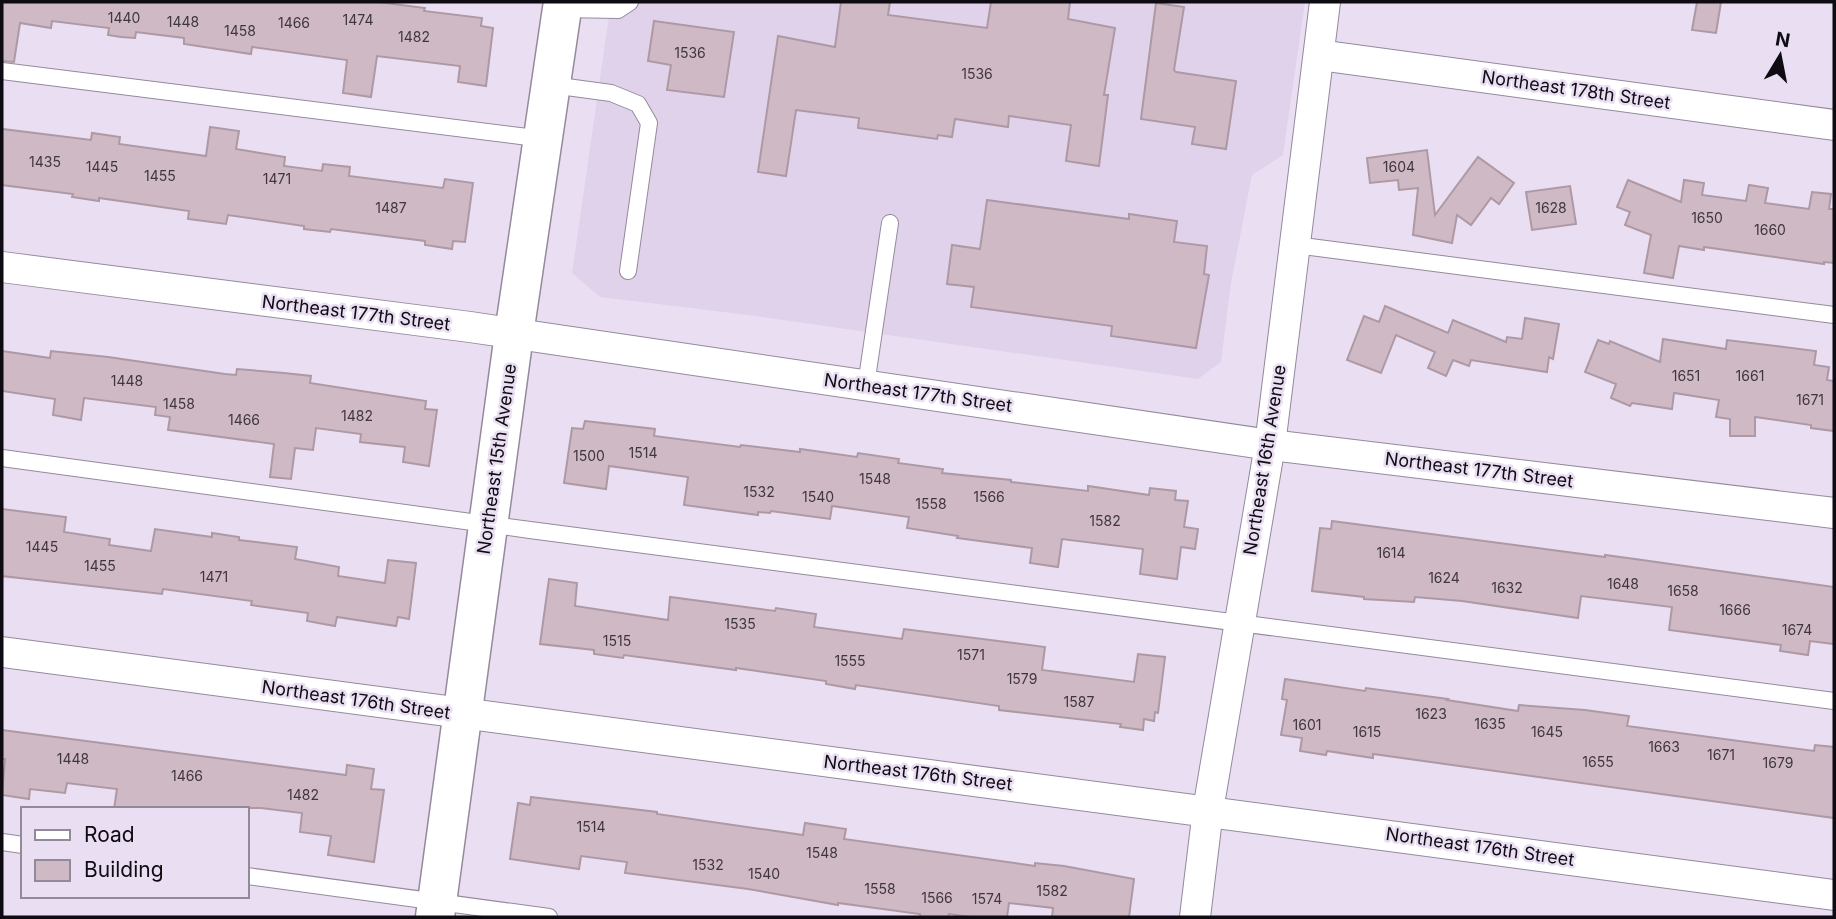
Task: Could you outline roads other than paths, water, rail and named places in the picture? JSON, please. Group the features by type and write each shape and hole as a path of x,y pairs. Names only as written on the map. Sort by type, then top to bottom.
{"street":[{"name":"Northeast 16th Avenue","path":"1195,917 1208,810 1270,445 1325,2"},
{"name":"Northeast 15th Avenue","path":"436,910 514,334 562,5"},
{"name":"Northeast 178th Street","path":"1319,55 1834,125"},
{"name":"Northeast 177th Street","path":"2,267 514,334 1270,445 1834,513"},
{"name":"Northeast 176th Street","path":"2,652 1834,895"}],"lane":[{"path":"562,5 618,10 630,2"},
{"path":"2,71 544,139"},
{"path":"552,85 611,93 638,104 649,123 628,271"},
{"path":"866,385 890,223"},
{"path":"1295,245 1834,315"},
{"path":"2,458 1834,701"},
{"path":"2,842 21,845"},
{"path":"248,876 436,910 549,917"}]}
